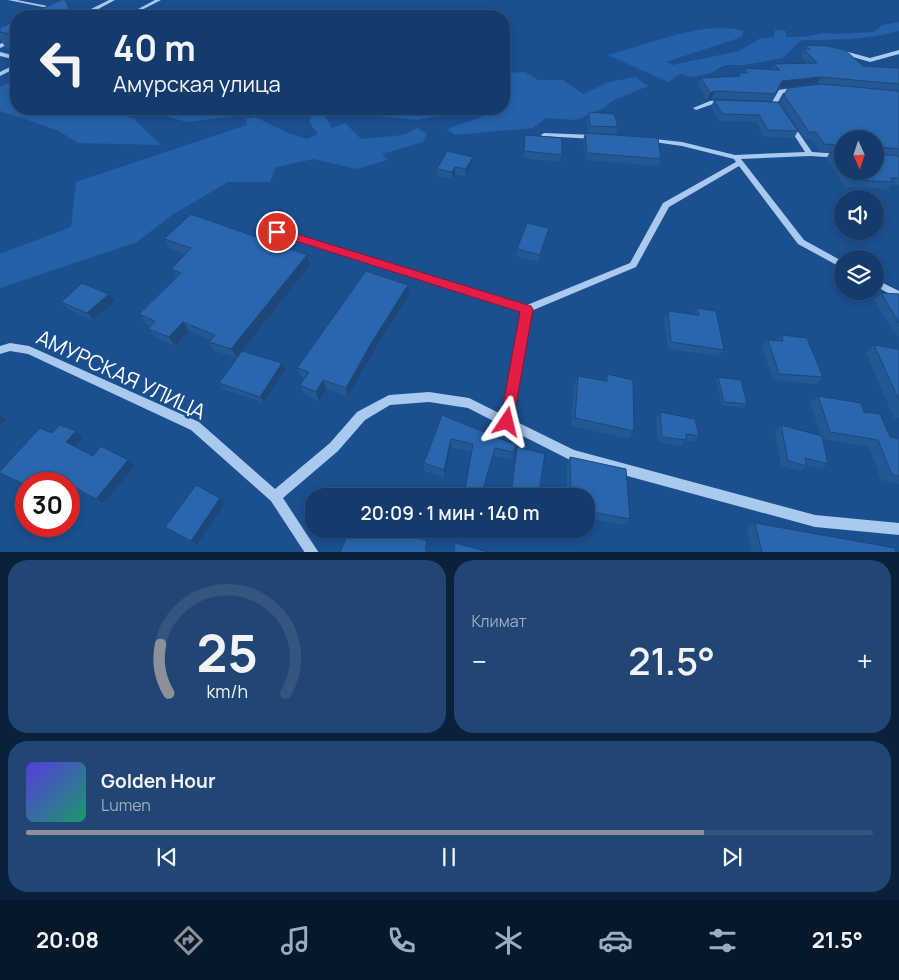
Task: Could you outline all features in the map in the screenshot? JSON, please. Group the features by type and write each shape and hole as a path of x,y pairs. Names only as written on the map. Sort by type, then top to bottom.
{"street":[{"path":"10,0 62,10"},
{"path":"92,10 113,0"},
{"path":"139,10 159,0"},
{"path":"52,8 61,4"},
{"path":"833,49 870,60 899,52"},
{"path":"0,74 3,70"},
{"path":"808,88 781,91 774,102 810,154"},
{"path":"696,108 712,102 730,103"},
{"path":"768,105 777,105"},
{"path":"544,135 600,137"},
{"path":"638,139 682,144 738,160 810,154 834,156"},
{"path":"738,160 801,242 834,261"},
{"path":"277,232 527,309 633,265 666,205 738,160"},
{"path":"884,287 899,295"},
{"path":"507,422 527,309"},
{"name":"АМУРСКАЯ УЛИЦА","path":"5,349 30,350 195,426 275,497 312,552"},
{"path":"275,497 334,447 361,416 389,400 429,398 469,403 572,455 815,521 899,529"}],"shaded area":[{"path":"899,22 899,31 862,38 801,40 783,58 745,65 725,65 711,73 693,77 680,74 668,82 608,55 694,31 729,28 743,31 742,37 666,62 672,65 739,51 759,39 774,37 775,30 786,31 786,37 803,37 823,33 874,32 882,25"},
{"path":"525,72 538,80 563,80 583,94 609,82 635,77 648,86 612,101 604,108 576,120 546,118 533,128 455,135 447,129 487,115 510,115 510,73"},
{"path":"7,83 10,84 10,114 0,111 0,87"},
{"path":"12,115 121,115 133,118 161,145 78,143 57,130"},
{"path":"162,115 242,115 187,122"},
{"path":"312,115 324,115 332,128 345,123 361,139 403,135 418,128 427,134 423,142 382,154 387,160 357,169 314,159 276,167 270,182 228,182 172,215 137,242 0,288 0,254 71,227 76,182 247,125 246,119 255,117 288,133 307,139 318,134 309,122"},
{"path":"380,115 442,115 417,120 378,116"}],"building":[{"path":"65,0 70,10 39,10"},
{"path":"10,23 10,34 0,32 0,28"},
{"path":"805,45 828,46 845,50 863,66 899,68 899,84 821,77 782,81 775,94 715,91 710,93 701,78 740,76 739,73 748,73 744,68 780,70 774,64 817,63 804,49 810,49"},
{"path":"821,84 899,91 899,149 884,147 884,130 834,130 834,145 824,144 816,132 809,132 784,95 788,88"},
{"path":"714,100 778,102 798,131 768,130 759,115 722,114"},
{"path":"589,112 614,114 618,127 590,126"},
{"path":"585,133 658,138 661,159 587,153"},
{"path":"525,135 562,138 562,155 524,151"},
{"path":"447,151 473,157 466,169 455,167 452,172 437,169"},
{"path":"884,154 899,156 899,178 890,178 894,182 851,180 884,180"},
{"path":"191,214 307,255 231,349 209,342 215,335 183,322 169,337 148,329 155,321 139,314 181,273 171,269 191,248 164,239"},
{"path":"527,223 549,228 540,255 517,249"},
{"path":"366,271 408,285 346,388 323,380 316,392 300,385 309,372 297,368"},
{"path":"82,283 109,294 87,313 61,302"},
{"path":"884,293 899,294 899,323 884,298"},
{"path":"697,308 716,311 724,350 671,342 668,311 699,315"},
{"path":"782,335 807,338 823,377 779,374 768,340 783,341"},
{"path":"874,345 899,349 899,400"},
{"path":"242,351 282,363 260,397 219,383"},
{"path":"607,374 633,380 634,431 575,418 578,376 607,381"},
{"path":"718,377 741,380 747,404 724,402"},
{"path":"818,396 861,403 864,412 880,414 890,437 899,439 899,476 892,475 878,440 830,432"},
{"path":"660,412 695,419 699,436 686,434 686,440 662,437"},
{"path":"442,415 516,445 513,452 495,448 483,488 465,488 473,444 451,439 444,470 424,463"},
{"path":"60,425 76,431 66,442 93,456 101,446 128,460 96,499 80,490 80,472 15,472 15,480 0,473 40,428 52,433"},
{"path":"781,425 822,436 828,464 805,458 807,466 788,461"},
{"path":"517,447 545,454 540,488 512,487"},
{"path":"570,457 626,469 630,519 595,513 595,488 571,488"},
{"path":"196,485 220,498 191,541 165,527"},
{"path":"755,523 895,548 896,552 762,552"},
{"path":"346,538 419,538 427,541 425,550 429,552 340,552"},
{"path":"455,543 488,552 454,552"}],"route":[{"path":"277,232 527,309 507,422"}]}
